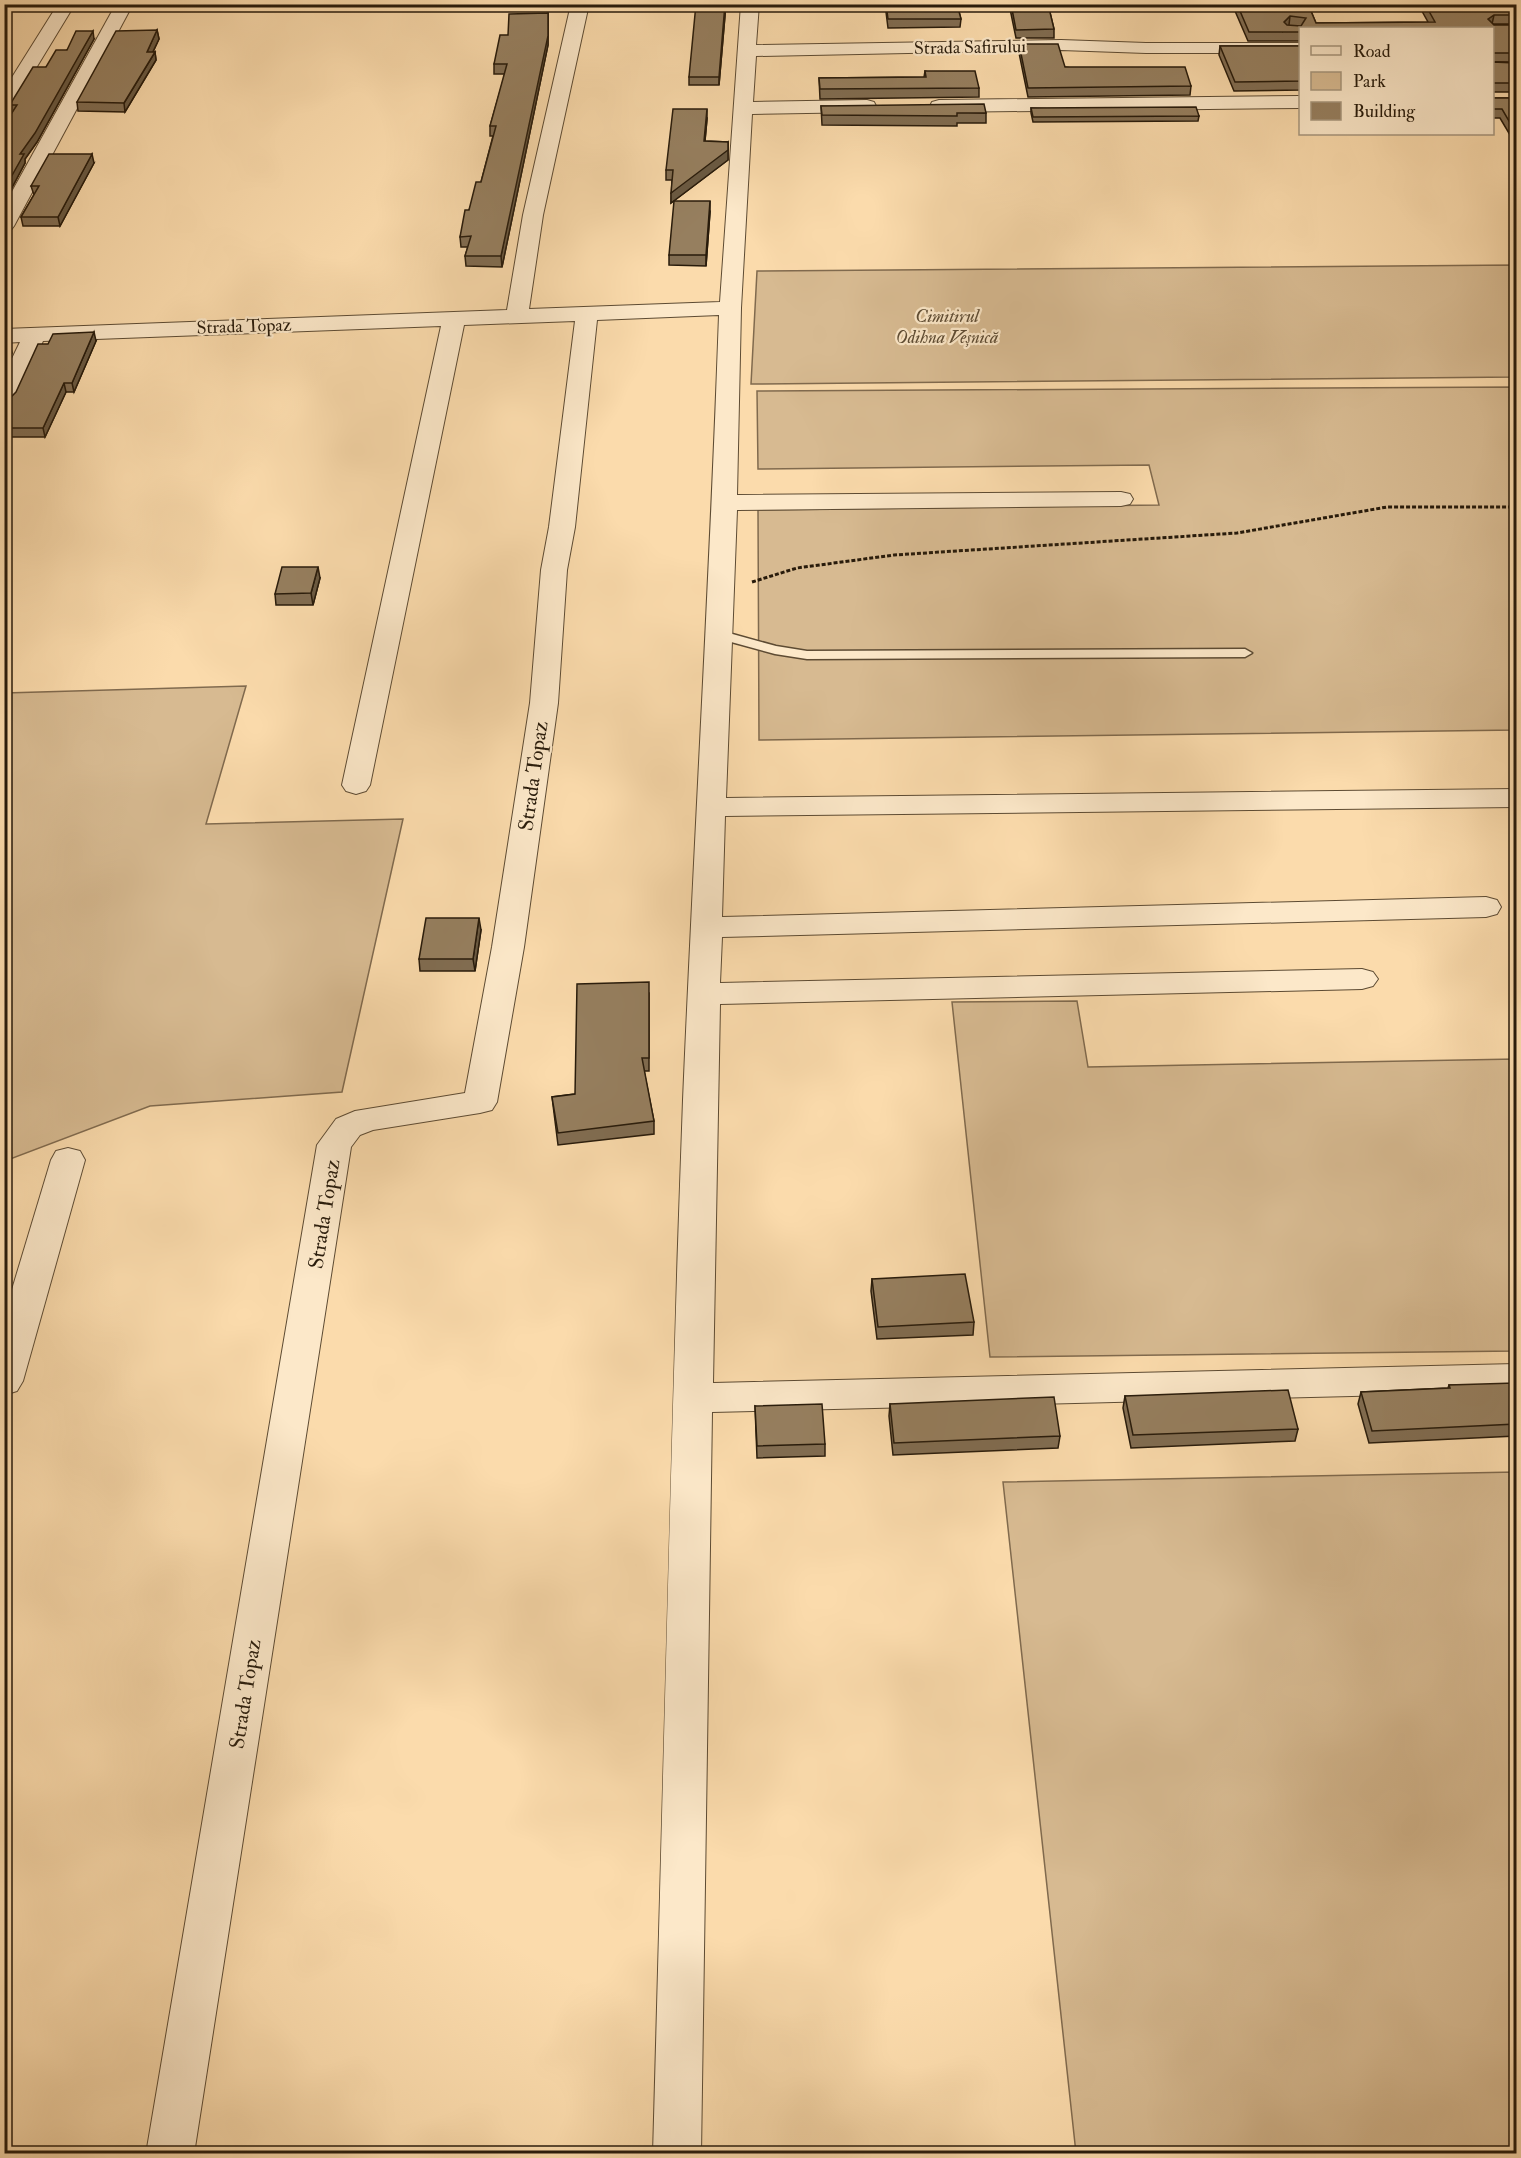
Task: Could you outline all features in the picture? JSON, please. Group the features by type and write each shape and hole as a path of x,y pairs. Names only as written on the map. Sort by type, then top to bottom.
{"street":[{"path":"4,106 66,4"},
{"path":"4,226 125,4"},
{"path":"518,316 533,215 580,4"},
{"path":"677,2154 705,994 719,598 725,503 730,308 750,4"},
{"name":"Strada Safirului","path":"747,51 1062,45 1146,48 1299,48"},
{"path":"922,106 1299,102"},
{"path":"743,108 886,106"},
{"name":"Strada Topaz","path":"4,336 730,308"},
{"name":"Strada Topaz","path":"170,2154 334,1145 348,1127 367,1119 480,1102 508,947 544,703 554,570 562,527 588,314"},
{"path":"356,785 454,318"},
{"path":"4,400 35,335"},
{"path":"725,503 1120,499"},
{"path":"712,807 1516,798"},
{"path":"708,928 749,925 1486,907"},
{"path":"705,994 1362,979"},
{"path":"4,1381 68,1160"},
{"path":"694,1398 1516,1378"}],"lane":[{"path":"718,634 775,650 807,655 1245,653"}],"path":[{"path":"719,598 754,581 797,568 894,555 1237,533 1387,507 1516,507"}],"green space":[{"name":"Cimitirul Odihna Veșnică","path":"1516,265 1516,377 751,384 757,271"},
{"path":"1516,387 1516,730 759,740 758,510 1159,505 1149,465 758,469 757,391"},
{"path":"246,686 206,824 403,819 342,1092 150,1106 5,1161 5,693"},
{"path":"1077,1001 1088,1067 1516,1059 1516,1351 990,1357 952,1002"},
{"path":"1516,1472 1516,2153 1076,2153 1003,1482"}],"building":[{"path":"696,4 725,4 719,77 689,77"},
{"path":"886,4 957,4 961,19 888,19"},
{"path":"1011,4 1048,4 1054,29 1016,30"},
{"path":"1237,4 1308,4 1316,23 1435,22 1425,4 1516,4 1516,15 1494,15 1488,19 1494,25 1516,25 1516,53 1494,53 1494,27 1299,27 1299,32 1249,32","holes":["1290,16 1306,18 1301,26 1287,25 1284,22"]},
{"path":"548,13 548,36 501,256 465,256 471,236 460,237 465,210 469,210 476,182 481,182 496,126 490,126 507,64 494,64 500,35 508,35 509,14"},
{"path":"157,30 147,52 155,52 124,103 77,102 116,31"},
{"path":"76,31 93,31 35,133 20,154 24,154 4,186 4,125 17,105 7,105 11,103 33,67 46,67 56,50 67,50"},
{"path":"1019,44 1058,44 1065,67 1185,67 1191,86 1028,88"},
{"path":"1220,46 1299,46 1299,81 1235,82"},
{"path":"1494,62 1516,63 1516,83 1494,83"},
{"path":"4,66 10,66 4,76"},
{"path":"925,71 975,71 979,88 820,89 819,78 926,77"},
{"path":"1494,98 1516,98 1516,133 1502,109 1494,109"},
{"path":"984,104 986,113 957,113 957,116 822,115 821,106"},
{"path":"1196,107 1199,116 1033,117 1031,108"},
{"path":"673,109 707,109 704,141 728,142 728,150 671,193 673,170 666,170"},
{"path":"49,154 92,154 58,217 21,217 39,186 31,186"},
{"path":"674,201 710,201 706,255 669,255"},
{"path":"94,332 72,383 64,383 43,428 4,428 4,399 10,398 16,392 38,344 48,344 53,334"},
{"path":"4,344 10,344 4,356"},
{"path":"282,567 318,567 311,593 275,594"},
{"path":"426,918 479,918 473,959 419,959"},
{"path":"649,982 649,1058 642,1058 654,1121 558,1133 552,1097 575,1094 577,984"},
{"path":"965,1274 974,1322 878,1327 872,1279"},
{"path":"1515,1383 1516,1424 1372,1431 1361,1392 1450,1388 1449,1385"},
{"path":"1288,1390 1298,1429 1133,1435 1125,1396"},
{"path":"1054,1397 1060,1436 894,1443 890,1404"},
{"path":"822,1404 825,1444 757,1446 755,1406"}]}
